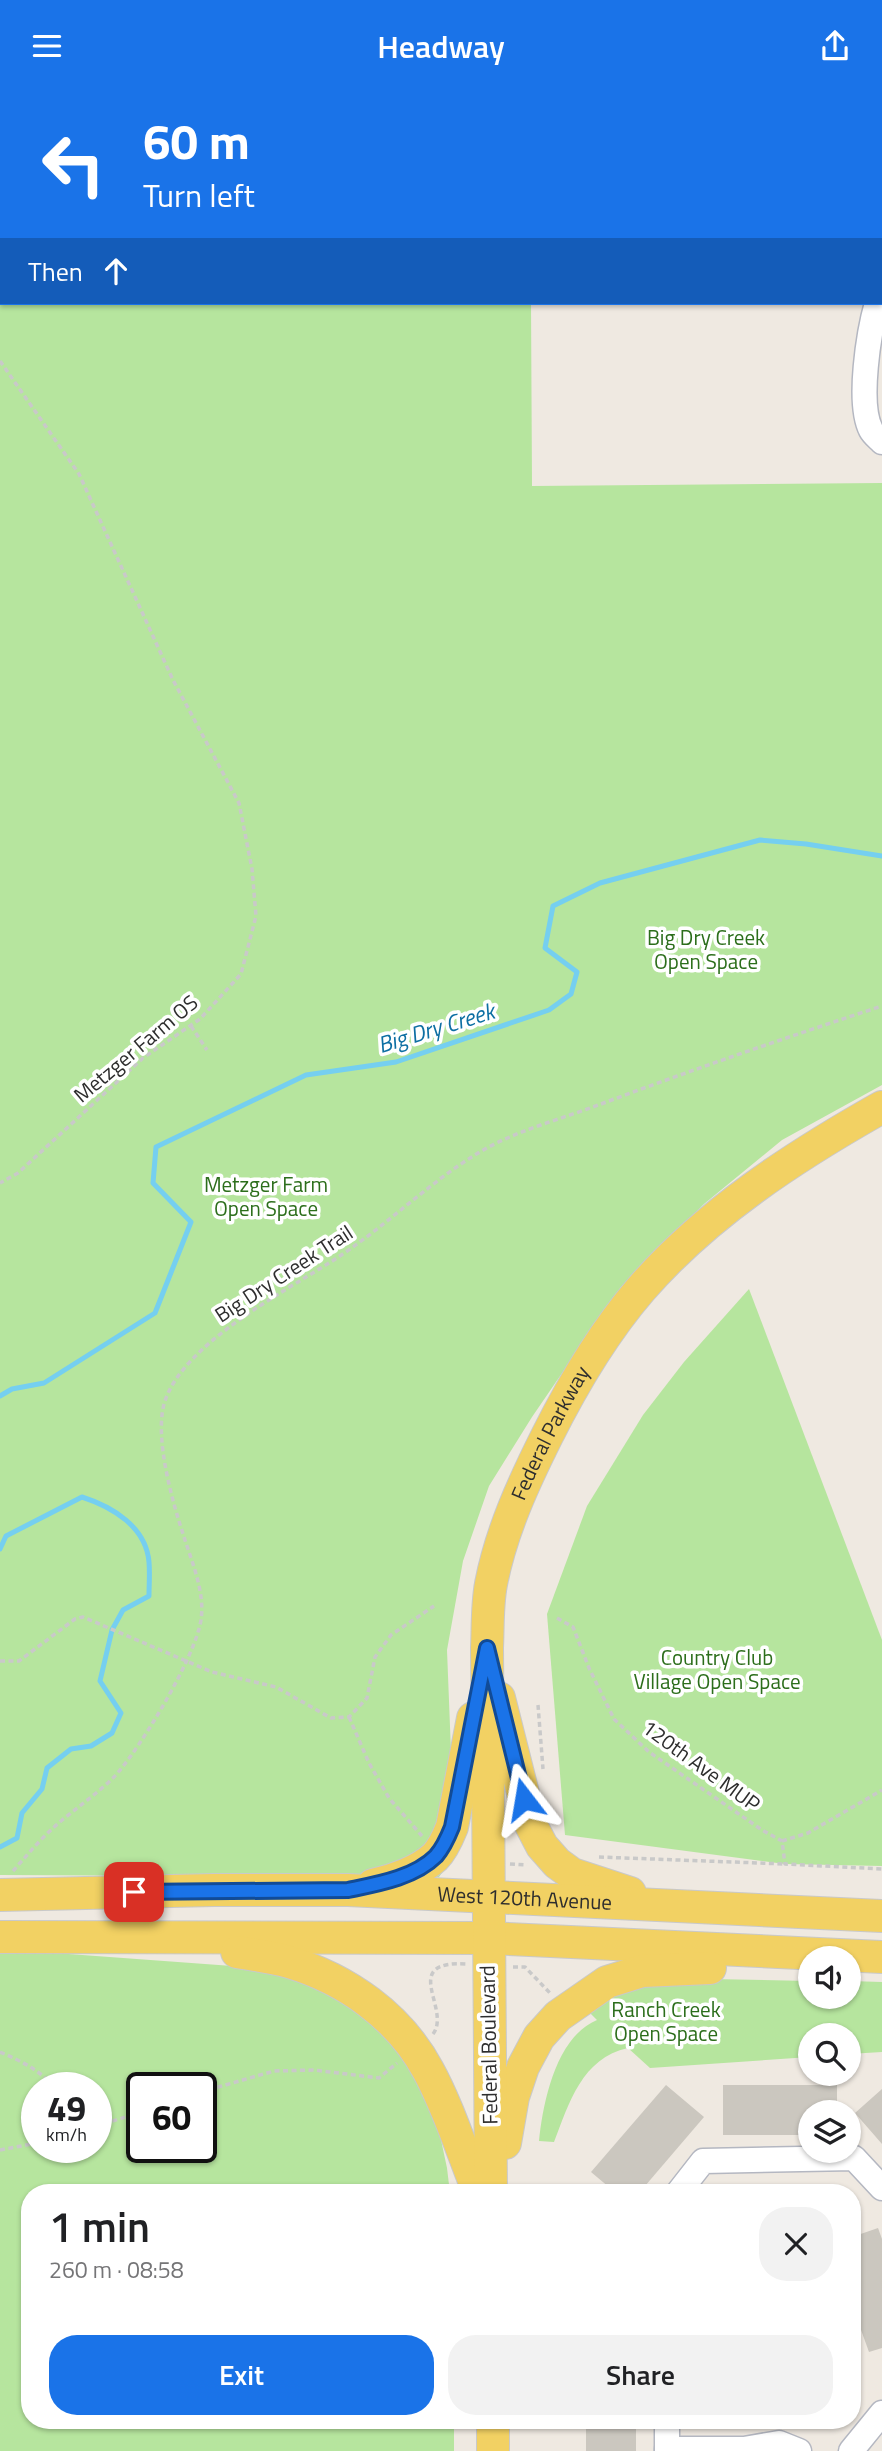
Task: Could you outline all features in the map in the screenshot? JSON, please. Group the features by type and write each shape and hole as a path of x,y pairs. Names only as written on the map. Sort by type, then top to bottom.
{"main road":[{"name":"Federal Parkway","path":"488,1897 487,1648 490,1587 503,1534 527,1477 601,1340 642,1288 700,1230 799,1155 882,1107"},
{"path":"348,1890 382,1884 420,1868 435,1857 445,1843 452,1827 487,1648"},
{"path":"487,1648 531,1825 541,1846 572,1874 671,1906"},
{"name":"West 120th Avenue","path":"12,1887 348,1890 882,1916"},
{"name":"Federal Boulevard","path":"488,1897 494,2184"},
{"name":"West 120th Avenue","path":"5,1937 489,1938 882,1957"},
{"path":"159,1937 287,1961 330,1977 368,2001 392,2021 415,2048 429,2072 475,2184"},
{"path":"496,2184 513,2097 523,2067 539,2038 558,2016 579,2000 607,1982 642,1971 689,1967 798,1969"},
{"path":"861,1969 882,1970"},
{"path":"493,2429 493,2451"}],"street":[{"path":"877,305 865,371 865,409 871,431 882,442"},
{"path":"833,1134 882,1119"},
{"path":"685,2184 703,2161 854,2158 882,2188"},
{"path":"851,2451 882,2413"},
{"path":"667,2429 667,2450 785,2448"}],"path":[{"name":"Metzger Farm OS","path":"0,361 79,474 173,680 239,803 252,869 256,916 241,974 200,1019 143,1058 18,1173 0,1183"},
{"name":"Big Dry Creek Trail","path":"12,1887 58,1823 116,1774 173,1689 201,1620 200,1588 180,1523 161,1437 161,1415 165,1398 174,1382 196,1356 242,1317 365,1239 443,1177 485,1149 744,1052 882,1006"},
{"path":"191,1026 207,1050"},
{"path":"0,1661 19,1661 75,1619 83,1617 212,1672 276,1687 331,1718 349,1717 367,1698 375,1657 391,1635 434,1606"},
{"name":"120th Ave MUP","path":"557,1618 573,1627 614,1719 649,1752 782,1841"},
{"path":"538,1705 543,1771"},
{"path":"349,1717 388,1798 427,1841"},
{"path":"785,1864 782,1841 808,1833 882,1790"},
{"path":"595,1856 882,1869"},
{"path":"217,2087 274,2071 314,2070 379,2078 436,2032 439,2017 430,1989 430,1980 445,1964 457,1964"},
{"path":"0,2052 39,2072"},
{"path":"0,2150 21,2146"}],"green space":[{"name":"Metzger Farm Open Space","path":"0,305 531,305 532,486 882,483 882,1085 782,1140 704,1204 621,1287 532,1417 489,1486 463,1561 447,1650 455,1854 439,1877 0,1875"},
{"name":"Country Club Village Open Space","path":"749,1289 882,1640 882,1866 785,1864 565,1835 547,1614 587,1506 643,1415 684,1362"},
{"path":"55,1953 258,1968 303,1977 393,2036 434,2107 449,2184 21,2184 21,2429 454,2429 454,2451 0,2451 0,1954"},
{"name":"Ranch Creek Open Space","path":"656,1978 798,1981 798,2009 861,2009 861,1981 882,1982 882,2052 861,2053 861,2023 798,2023 798,2058 650,2068 628,2048 612,2053 588,2072 565,2112 554,2142 539,2141 548,2090 562,2055 583,2028 597,2020 584,2007"}],"building":[{"path":"666,2085 704,2117 647,2184 605,2184 591,2172"},
{"path":"723,2085 837,2086 837,2100 798,2100 798,2135 723,2135"},
{"path":"882,2089 882,2144 861,2120 861,2108"},
{"path":"878,2228 882,2239 882,2348 869,2352 861,2330 861,2234"},
{"path":"586,2429 636,2429 636,2451 586,2451"}],"waterway":[{"name":"Big Dry Creek","path":"0,1396 12,1389 44,1383 155,1313 191,1222 153,1183 156,1147 306,1075 396,1062 549,1010 571,994 577,972 545,948 553,906 600,883 760,840 882,856"},
{"name":"Big Dry Creek","path":"0,1549 6,1536 82,1497 105,1506 126,1520 142,1538 149,1562 149,1596 123,1610 112,1630 100,1681 121,1713 112,1733 91,1746 71,1749 47,1768 42,1789 22,1813 17,1838 0,1847"}],"route":[{"path":"134,1892 348,1890 382,1884 420,1868 435,1857 452,1827 487,1648 524,1799"}],"park label":[{"name":"Big Dry Creek Open Space","path":"706,950"}]}
